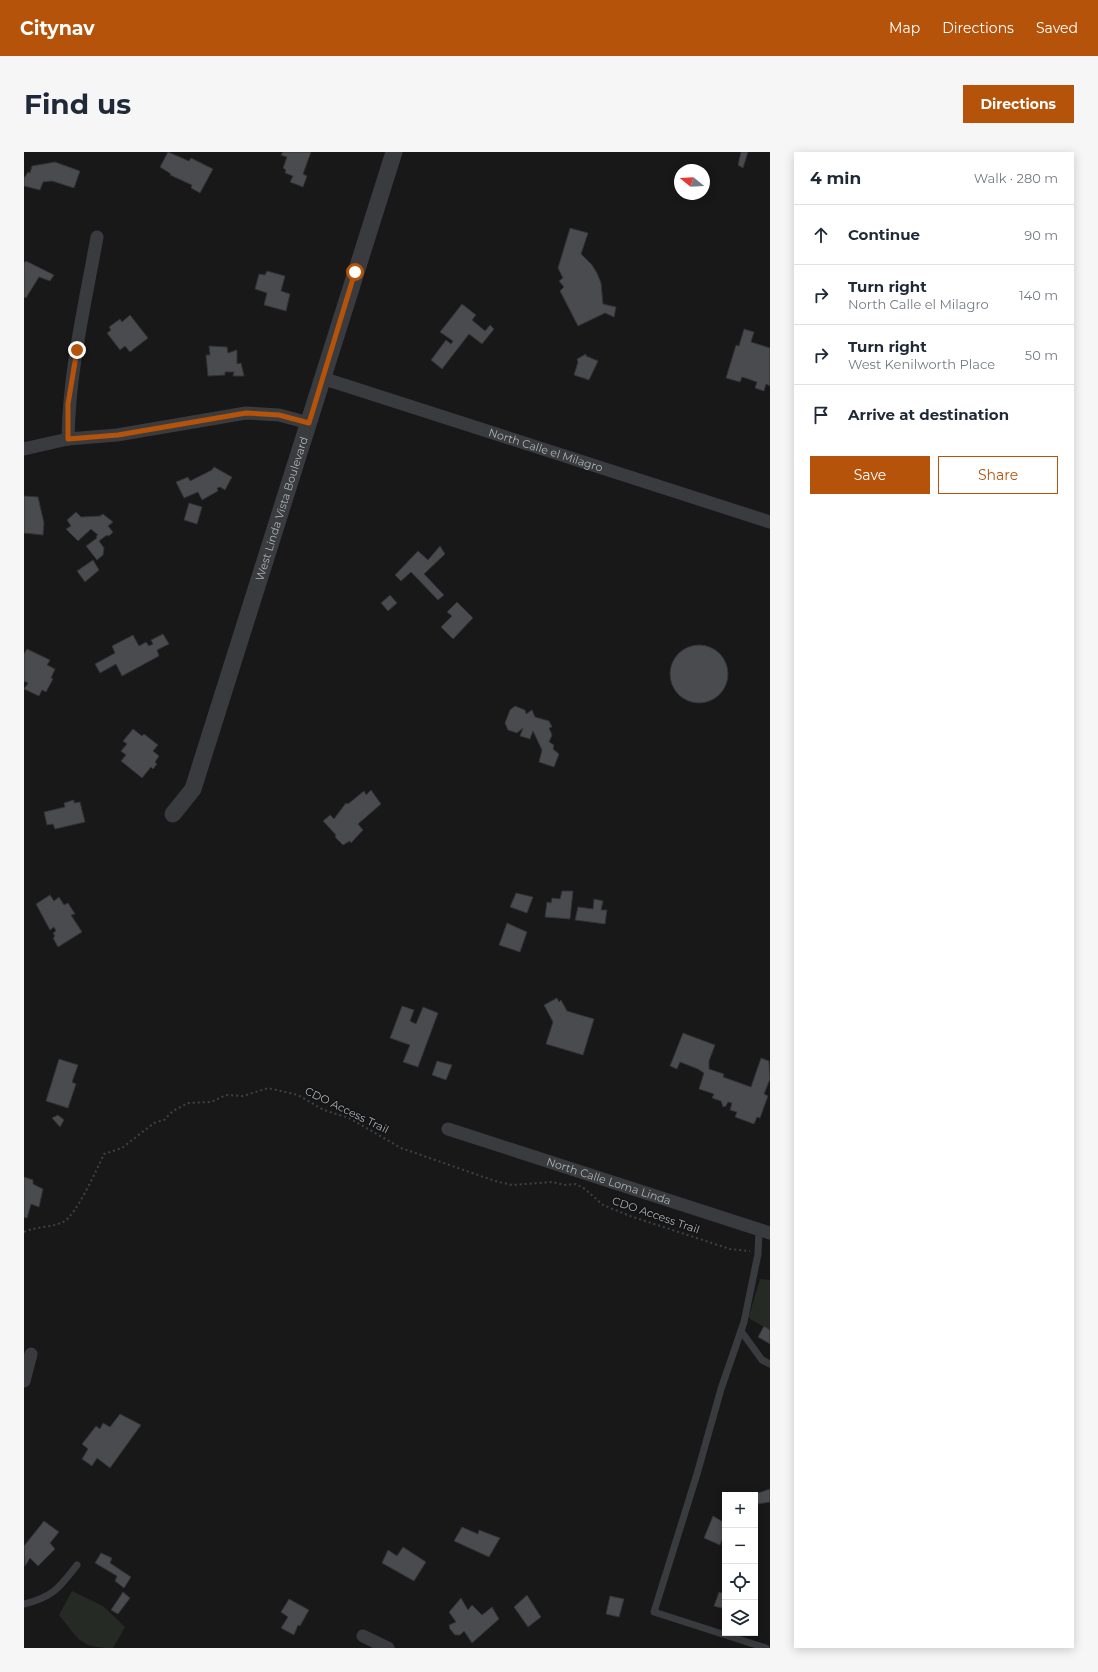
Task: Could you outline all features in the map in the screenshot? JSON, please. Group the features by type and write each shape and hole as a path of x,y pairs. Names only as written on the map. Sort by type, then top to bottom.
{"street":[{"name":"West Linda Vista Boulevard","path":"173,814 193,789 394,152"},
{"path":"68,439 70,397 97,237"},
{"name":"North Calle el Milagro","path":"322,378 770,522"},
{"path":"24,449 68,439 118,435 246,413 279,415 309,423"},
{"name":"North Calle Loma Linda","path":"448,1129 764,1231"},
{"path":"24,1381 31,1354"},
{"path":"364,1636 388,1648"}],"lane":[{"path":"764,1231 741,1331 721,1389 697,1474 654,1612 766,1648"},
{"path":"741,1331 762,1360 770,1364"},
{"path":"24,1604 46,1597 59,1588 77,1565"}],"path":[{"name":"CDO Access Trail","path":"24,1232 56,1225 65,1221 76,1207 104,1154 122,1148 150,1126 164,1120 181,1106 188,1103 211,1102 226,1094 243,1096 268,1088 298,1095 324,1110 349,1118 401,1148 495,1181 512,1185 553,1182 564,1185 576,1184 585,1189 603,1205 630,1216 730,1249 746,1250 758,1254"}],"shaded area":[{"path":"760,1279 770,1280 770,1330 750,1319 749,1316"},
{"path":"72,1591 103,1606 125,1627 113,1648 102,1648 86,1644 76,1636 59,1615"}],"building":[{"path":"168,152 189,161 191,158 213,169 200,193 191,188 192,185 170,175 171,174 160,167"},
{"path":"283,152 311,152 303,174 307,176 303,187 290,182 293,176 285,173 286,170 283,168 287,157 281,155"},
{"path":"741,152 748,152 743,168 738,165"},
{"path":"55,162 80,171 74,188 52,181 43,182 40,190 24,186 24,177 28,172 30,173 32,166"},
{"path":"570,228 588,233 581,254 592,265 597,273 601,283 603,304 616,307 614,317 605,313 578,326 560,291 564,287 559,281 563,278 558,268"},
{"path":"26,261 54,275 50,281 39,277 26,298 24,297 24,263"},
{"path":"267,271 285,276 281,291 290,294 286,311 264,305 267,293 255,289 259,274 265,275"},
{"path":"462,304 476,315 472,320 485,331 490,325 494,329 482,344 469,334 442,369 431,360 446,340 451,344 453,341 440,332"},
{"path":"130,315 148,338 130,352 125,346 120,350 107,333 111,330 109,327 120,319 122,322"},
{"path":"744,329 754,332 751,342 770,348 770,386 766,384 764,391 755,388 757,382 742,377 740,382 726,378 736,345 739,346"},
{"path":"209,346 227,347 228,353 237,350 237,364 241,363 244,376 233,376 234,372 225,372 225,375 208,376 206,355 210,355"},
{"path":"586,354 586,356 598,361 589,380 574,375 578,362 577,359"},
{"path":"214,467 232,477 225,490 220,487 217,488 218,491 202,500 198,492 184,498 176,482 188,477 190,481 212,470"},
{"path":"24,496 38,497 44,523 43,535 24,533"},
{"path":"189,503 202,507 197,524 184,520"},
{"path":"76,512 81,517 100,516 103,514 113,522 108,526 113,532 109,536 107,535 99,541 104,548 103,555 97,560 86,546 97,538 96,536 98,535 91,529 78,541 66,529 71,526 67,520"},
{"path":"440,546 445,554 424,574 444,595 438,600 411,572 401,581 395,575 418,551 428,560"},
{"path":"93,560 99,570 85,582 77,571"},
{"path":"390,595 397,603 388,611 381,603"},
{"path":"457,602 473,618 453,639 441,627 452,616 447,612"},
{"path":"163,634 169,644 157,650 159,656 122,676 116,664 100,673 95,664 115,653 112,646 133,635 139,646 146,642 149,646 153,644 151,640"},
{"path":"699,645 710,647 723,658 726,663 728,674 726,685 715,698 710,701 699,703 688,701 675,690 672,685 670,674 672,663 683,650 688,647"},
{"path":"27,649 50,660 47,665 55,669 51,678 53,679 46,692 42,690 39,696 24,689 28,683 24,681 24,654"},
{"path":"515,706 525,710 526,714 532,710 535,717 549,721 552,727 549,728 552,735 549,742 554,745 553,749 559,754 554,767 539,762 542,750 533,731 530,739 520,736 523,728 517,733 508,730 505,723 510,710"},
{"path":"133,729 142,736 144,734 158,745 153,751 159,756 155,762 157,764 153,769 151,767 142,778 121,761 126,755 121,751 127,744 123,741"},
{"path":"371,790 381,804 358,824 363,830 351,843 350,841 343,845 323,821 330,815 334,819 346,803 348,804 364,791 366,795"},
{"path":"74,800 74,803 80,802 85,822 55,829 53,824 47,825 44,812 65,807 64,803"},
{"path":"562,891 573,891 570,919 545,917 547,902 551,903 552,898 560,899"},
{"path":"516,893 533,897 527,913 510,907"},
{"path":"50,895 54,901 59,897 64,905 68,903 75,914 71,915 82,932 58,947 53,938 55,936 53,933 56,931 54,927 50,930 36,904"},
{"path":"594,899 603,901 601,910 607,910 605,924 575,920 578,907 593,909"},
{"path":"507,923 527,932 520,952 499,945"},
{"path":"557,998 559,1002 561,1000 567,1011 594,1019 583,1055 546,1044 553,1022 544,1005"},
{"path":"402,1006 414,1010 410,1021 416,1024 423,1007 438,1013 418,1067 403,1062 410,1045 390,1038"},
{"path":"683,1033 715,1045 709,1061 709,1069 724,1074 723,1077 751,1087 761,1058 769,1061 770,1079 764,1094 768,1096 760,1118 757,1117 754,1124 735,1117 737,1112 730,1110 732,1103 728,1102 726,1106 723,1107 721,1101 712,1098 714,1094 699,1089 704,1073 680,1062 677,1069 670,1066"},
{"path":"59,1059 78,1065 72,1082 76,1084 68,1108 46,1101"},
{"path":"437,1061 452,1065 446,1080 432,1075"},
{"path":"58,1115 64,1120 60,1127 52,1118"},
{"path":"24,1177 33,1180 33,1184 43,1189 39,1207 31,1204 27,1218 24,1217"},
{"path":"764,1326 770,1330 770,1344 758,1337"},
{"path":"120,1414 141,1425 110,1468 97,1458 92,1466 82,1459 88,1449 82,1444 96,1426 100,1429 103,1423 110,1427"},
{"path":"770,1489 770,1502 758,1504 758,1493"},
{"path":"713,1516 722,1521 722,1540 720,1545 704,1538"},
{"path":"44,1521 59,1532 50,1543 55,1549 38,1566 30,1558 25,1566 24,1546"},
{"path":"462,1527 478,1534 479,1530 500,1538 489,1557 454,1541"},
{"path":"403,1547 426,1562 414,1581 382,1563 388,1550 397,1556"},
{"path":"101,1553 112,1558 110,1563 131,1577 124,1588 115,1581 117,1576 95,1563"},
{"path":"123,1592 130,1598 118,1614 111,1610"},
{"path":"719,1592 722,1593 722,1608 714,1606"},
{"path":"527,1595 541,1617 528,1627 514,1607"},
{"path":"610,1596 624,1599 619,1617 606,1614"},
{"path":"461,1598 468,1610 472,1605 482,1615 492,1607 499,1619 472,1643 464,1631 460,1635 455,1635 450,1629 449,1625 456,1622 449,1612"},
{"path":"289,1599 309,1610 300,1626 298,1625 294,1635 281,1628 288,1617 281,1612"}],"route":[{"path":"77,350 68,404 68,439 118,435 246,413 279,415 309,423 355,272"}]}
